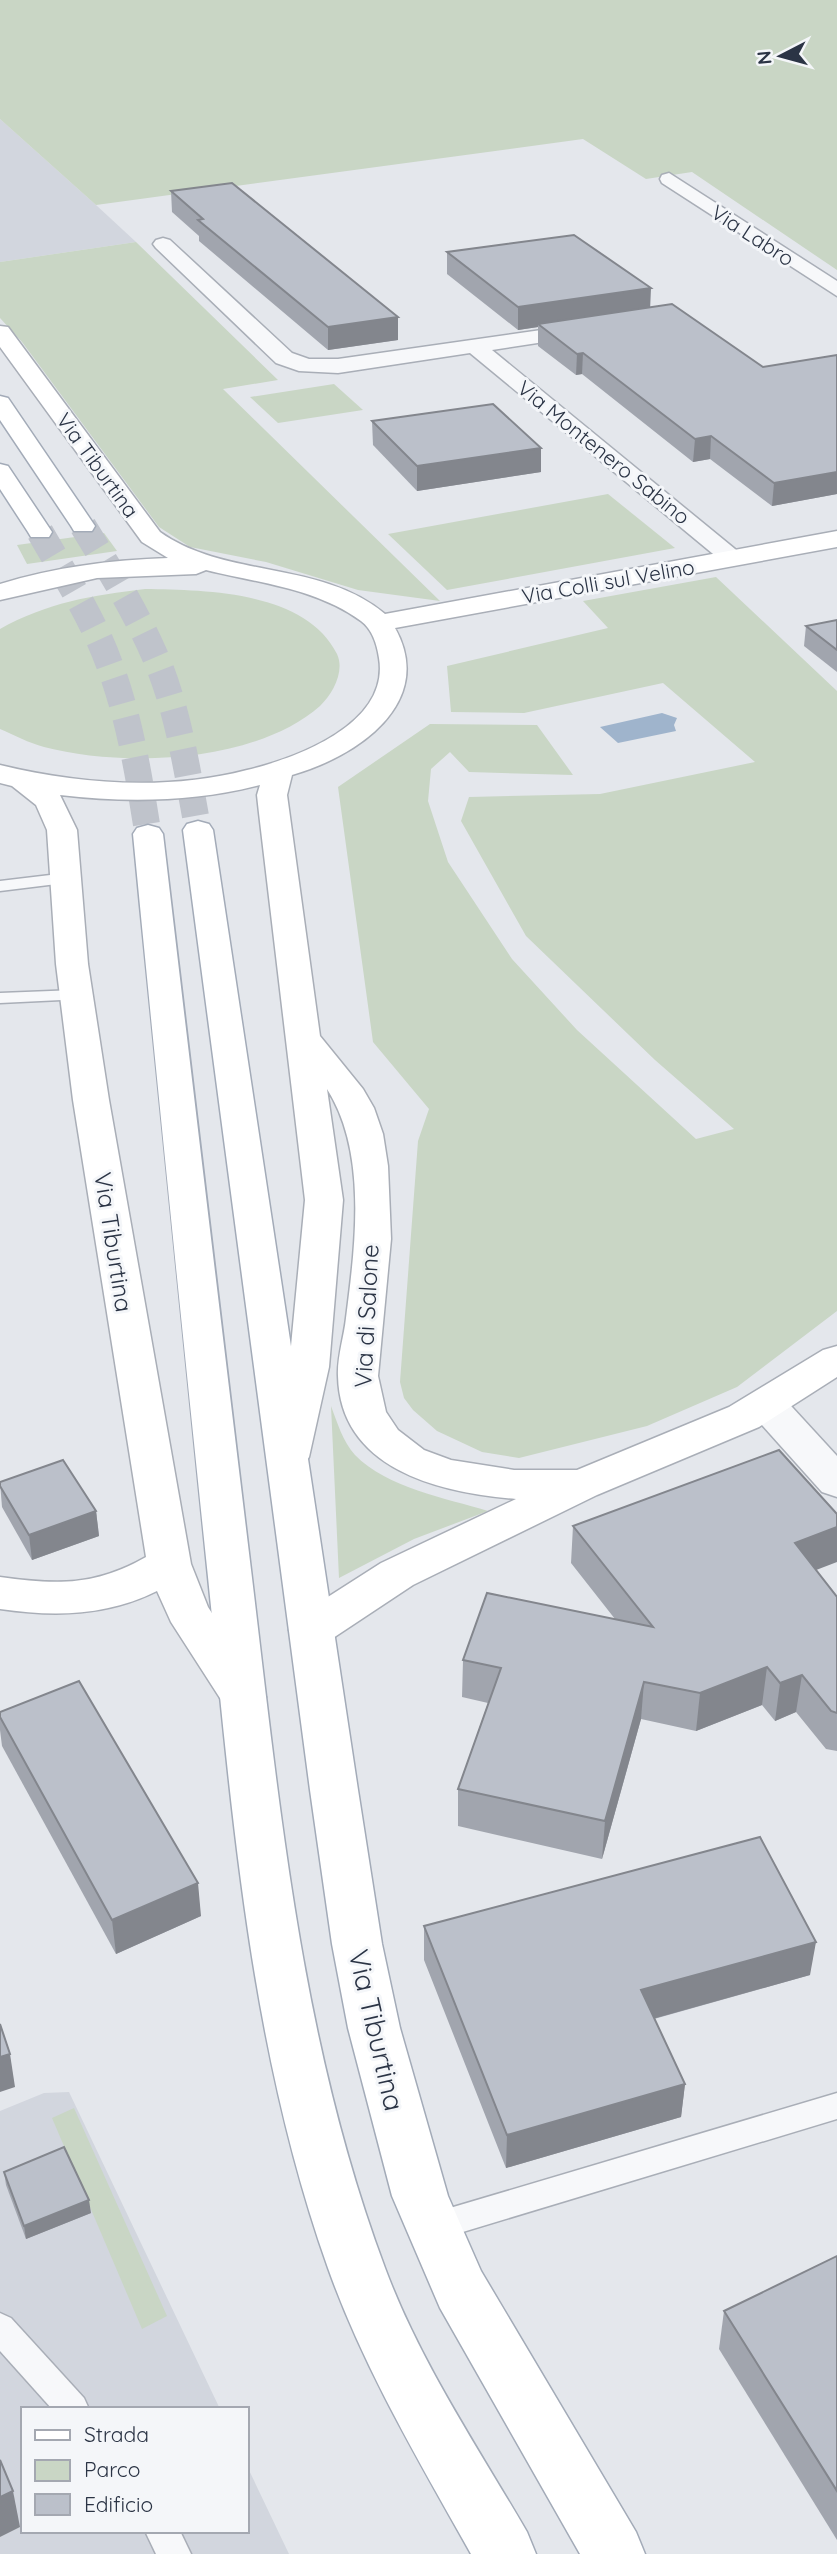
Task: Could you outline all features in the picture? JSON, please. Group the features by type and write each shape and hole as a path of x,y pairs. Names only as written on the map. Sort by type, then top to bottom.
{"street":[{"name":"Via Labro","path":"669,179 837,290"},
{"name":"Via Montenero Sabino","path":"163,244 284,358 298,365 328,367 612,326"},
{"name":"Via Tiburtina","path":"0,332 151,537 180,555 219,567 319,589 366,612 379,623 393,650 395,667 394,684 385,705 346,740 279,771 198,787 152,791 71,789 12,778"},
{"name":"Via Montenero Sabino","path":"474,346 733,558"},
{"name":"Via Tiburtina","path":"0,403 83,526"},
{"path":"0,471 40,532"},
{"name":"Via Colli sul Velino","path":"379,623 837,538"},
{"name":"Via Tiburtina","path":"0,592 51,578 95,570 145,566 219,567"},
{"name":"Via Tiburtina","path":"279,771 273,804 324,1200 319,1282 309,1367 288,1457"},
{"name":"Via Tiburtina","path":"12,778 41,794 56,812 62,830 76,995 93,1114 169,1564 187,1611 243,1697"},
{"name":"Via Tiburtina","path":"198,830 311,1630 365,1982 399,2129 433,2227 472,2310 614,2554"},
{"name":"Via Tiburtina","path":"148,834 243,1697 286,2016 307,2114 358,2272 389,2344 505,2554"},
{"name":"Via di Salone","path":"304,1039 349,1095 366,1139 370,1223 358,1376 360,1394 369,1418 400,1453 450,1477 500,1485 582,1485"},
{"name":"Via di Salone","path":"311,1630 397,1574 582,1485 720,1428 767,1405 837,1359"},
{"path":"767,1405 837,1482"},
{"path":"0,1593 43,1598 94,1595 121,1589 169,1564"}],"lane":[{"path":"0,886 66,878"},
{"path":"0,998 76,995"},
{"path":"433,2227 837,2106"},
{"path":"0,2328 71,2407"},
{"path":"163,2533 174,2554"}],"shaded area":[{"path":"0,119 96,205 136,242 0,262"},
{"path":"69,2092 219,2407 21,2407 21,2533 248,2533 248,2468 289,2554 0,2554 0,2111 44,2093"}],"green space":[{"path":"0,0 837,0 837,270 692,172 646,179 583,139 96,205 0,119"},
{"path":"136,242 278,380 223,389 440,601 358,590 266,562 190,547 159,527 22,342 0,318 0,262"},
{"path":"334,384 363,410 278,423 250,397"},
{"path":"608,494 675,548 447,590 388,534"},
{"path":"104,533 117,551 27,564 17,545"},
{"path":"716,577 837,691 837,1311 737,1387 647,1426 519,1458 482,1452 437,1431 413,1410 404,1398 400,1382 418,1141 429,1109 373,1042 338,787 430,724 537,725 573,775 469,772 450,752 431,769 428,801 448,862 512,959 577,1030 696,1139 734,1129 655,1060 526,936 461,821 469,797 600,794 755,762 663,683 524,713 451,712 447,666 608,628 583,601"},
{"path":"145,589 224,593 279,606 302,617 322,633 337,654 340,668 333,689 320,706 293,725 225,750 188,756 150,758 76,754 38,745 0,729 0,629 52,606"},
{"path":"331,1406 347,1444 368,1466 400,1484 488,1511 414,1539 339,1578"},
{"path":"74,2108 167,2316 142,2329 52,2118"}],"water":[{"path":"662,713 677,718 674,725 676,731 618,743 600,727"}],"building":[{"path":"232,183 398,317 328,327 198,220 203,219 171,191"},
{"path":"574,235 651,288 518,307 447,252"},
{"path":"672,304 763,367 837,355 837,472 774,483 711,436 695,439 583,353 577,354 538,324"},
{"path":"493,404 541,448 417,466 372,421"},
{"path":"837,620 837,650 806,626"},
{"path":"779,1450 837,1514 837,1527 795,1543 837,1597 837,1713 831,1711 802,1675 780,1683 767,1667 700,1693 644,1682 605,1821 458,1789 501,1668 463,1660 487,1593 653,1627 573,1526"},
{"path":"63,1460 96,1511 29,1535 0,1482"},
{"path":"79,1681 198,1883 112,1920 0,1717 0,1712"},
{"path":"760,1837 816,1942 641,1990 685,2084 507,2135 424,1926"},
{"path":"0,2024 10,2054 0,2057"},
{"path":"64,2147 89,2200 24,2226 4,2172"},
{"path":"837,2256 837,2491 724,2311"},
{"path":"0,2460 13,2491 0,2497"}],"tunnel":[{"path":"83,526 134,613 160,668 178,728 198,830"},
{"path":"40,532 87,614 110,666 128,728 148,834"}]}
